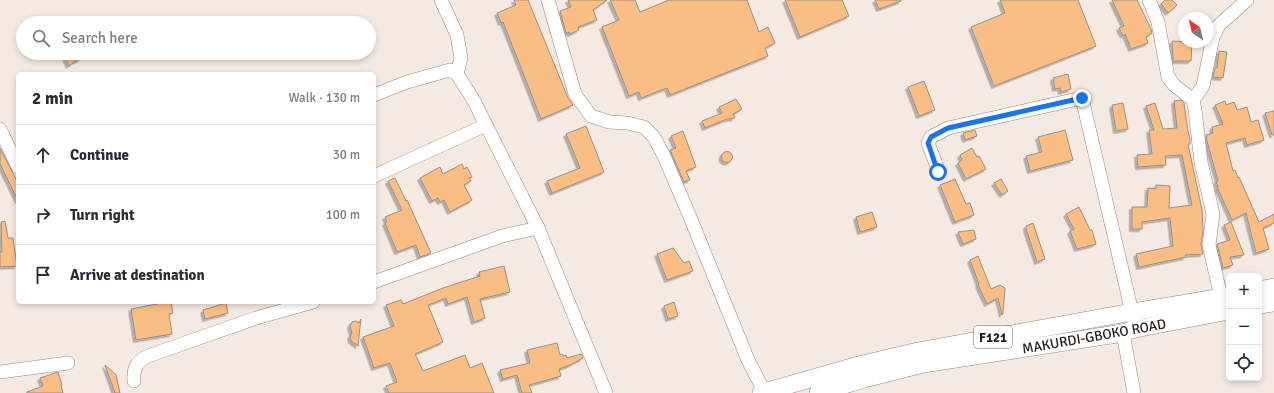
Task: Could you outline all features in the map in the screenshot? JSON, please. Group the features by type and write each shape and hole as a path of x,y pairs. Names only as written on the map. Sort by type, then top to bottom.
{"main road":[{"path":"1262,290 1274,288"},
{"name":"F121","path":"764,393 859,365 918,351 1132,312 1226,301"},
{"name":"MAKURDI-GBOKO ROAD","path":"818,393 923,364 1129,331 1226,301"},
{"path":"1262,305 1274,303"}],"street":[{"path":"441,0 457,35 461,58 457,74"},
{"path":"548,0 575,94 582,105 591,116 610,122 627,123 644,127 654,137 664,156 748,360 764,393"},
{"path":"1149,0 1158,22 1168,77 1174,85 1193,100 1201,162 1213,214 1209,246 1226,301"},
{"path":"1193,100 1203,86 1213,37 1219,25 1247,0"},
{"path":"376,94 407,82 450,70 457,74 474,100 538,228 606,393"},
{"path":"938,172 928,143 931,137 948,128 1082,98 1132,312 1129,331 1134,393"},
{"path":"376,175 486,125"},
{"path":"0,129 16,163"},
{"path":"376,281 502,236 538,228"},
{"path":"134,381 134,372 138,363 140,360 148,356 256,318 306,304"},
{"path":"0,372 68,363"}],"building":[{"path":"514,0 528,0 568,98 573,105 541,119 503,22 501,23 497,13 516,5"},
{"path":"568,0 607,0 593,10 597,20 578,27 579,30 570,34 569,32 566,33 560,11 571,7"},
{"path":"610,0 635,0 640,12 669,0 747,0 759,32 768,27 775,43 765,48 768,56 670,95 667,88 641,98 639,92 629,96 602,27 619,20"},
{"path":"785,0 842,0 849,16 800,37"},
{"path":"875,0 901,0 901,1 879,9"},
{"path":"1000,0 1078,0 1096,46 994,86 971,27 1005,13"},
{"path":"1112,0 1137,0 1151,29 1152,33 1146,37 1148,43 1131,49 1125,34 1123,36 1119,28 1124,26"},
{"path":"1165,0 1172,0 1177,5 1168,13 1161,4"},
{"path":"1172,41 1178,41 1178,48 1192,48 1191,61 1173,61"},
{"path":"1219,51 1227,52 1223,78 1213,77 1215,68 1217,68"},
{"path":"66,60 79,60 74,62 69,66"},
{"path":"1068,74 1071,89 1061,92 1060,88 1055,89 1053,78"},
{"path":"924,81 935,110 919,116 908,87"},
{"path":"736,99 742,109 733,114 735,118 727,119 705,128 702,121 722,113 719,107"},
{"path":"1181,100 1184,103 1190,138 1190,144 1188,144 1202,210 1203,229 1201,244 1203,254 1185,255 1186,257 1139,267 1136,254 1173,246 1170,218 1142,222 1142,229 1132,229 1132,207 1147,207 1148,188 1156,189 1156,185 1170,186 1169,208 1192,205 1182,155 1165,156 1166,165 1138,167 1137,155 1152,154 1149,130 1154,130 1146,106 1155,103 1163,129 1177,128 1174,101"},
{"path":"1225,101 1226,105 1234,102 1237,110 1247,107 1251,122 1258,120 1264,140 1247,145 1245,138 1226,143 1233,171 1235,170 1238,178 1239,177 1259,222 1274,214 1274,223 1263,228 1269,249 1256,253 1246,213 1232,220 1217,187 1216,181 1218,181 1207,141 1206,135 1213,133 1212,127 1223,124 1215,105"},
{"path":"1123,103 1128,129 1116,131 1112,105"},
{"path":"1274,111 1274,135 1272,135 1265,113"},
{"path":"586,126 604,172 552,193 547,181 580,168 566,134"},
{"path":"975,130 977,136 965,140 963,133"},
{"path":"1065,130 1073,160 1030,171 1026,156 1042,152 1038,137"},
{"path":"683,131 696,167 686,171 690,180 684,182 670,150 676,148 671,136"},
{"path":"0,148 16,179 16,197 0,164"},
{"path":"972,148 977,157 979,156 986,169 966,179 958,163 962,160 960,155"},
{"path":"725,152 729,152 731,153 731,161 725,162 722,159 722,155"},
{"path":"462,164 464,169 467,167 472,177 469,178 471,181 464,185 472,200 450,212 444,200 440,202 438,198 432,201 420,178 440,167 443,174"},
{"path":"395,178 406,201 407,200 431,253 420,257 416,245 397,252 385,223 387,222 385,217 402,210 388,181"},
{"path":"955,179 966,204 970,203 974,215 955,222 940,185"},
{"path":"1001,179 1008,191 1002,195 994,183"},
{"path":"1079,207 1090,230 1092,230 1096,244 1077,249 1070,231 1074,229 1066,214"},
{"path":"872,212 877,227 860,232 856,217"},
{"path":"5,221 8,238 13,238 16,266 0,267 0,252 2,252 1,222"},
{"path":"1231,222 1244,255 1230,257 1233,265 1223,268 1217,244 1230,240 1224,225"},
{"path":"1033,223 1045,259 1037,262 1026,229 1026,226"},
{"path":"974,230 976,239 963,244 958,232"},
{"path":"673,248 684,263 689,261 693,271 667,280 657,254"},
{"path":"978,256 991,289 1000,285 1005,288 1002,315 998,298 987,304 978,285 979,284 970,260"},
{"path":"504,266 510,292 480,299 485,318 474,322 467,297 448,304 446,298 428,305 443,342 415,354 423,371 465,355 470,368 482,363 494,393 389,393 386,386 397,382 390,363 374,368 363,337 394,326 386,305 401,300 403,304 443,288 480,276 479,272"},
{"path":"674,302 678,316 668,319 664,306"},
{"path":"157,304 171,304 173,313 169,314 172,334 136,340 131,309"},
{"path":"226,304 228,313 205,319 203,310"},
{"path":"361,319 358,346 351,341 350,337 352,333 350,326 352,322 356,321 359,323"},
{"path":"557,343 560,355 566,355 567,358 581,354 583,358 559,369 561,376 529,385 532,393 522,393 517,375 503,379 500,370 530,363 527,350"},
{"path":"105,365 116,375 120,393 115,393"},
{"path":"58,372 63,393 27,393 43,386 40,378"}],"route":[{"path":"938,172 928,143 931,137 948,128 1082,98"}]}
